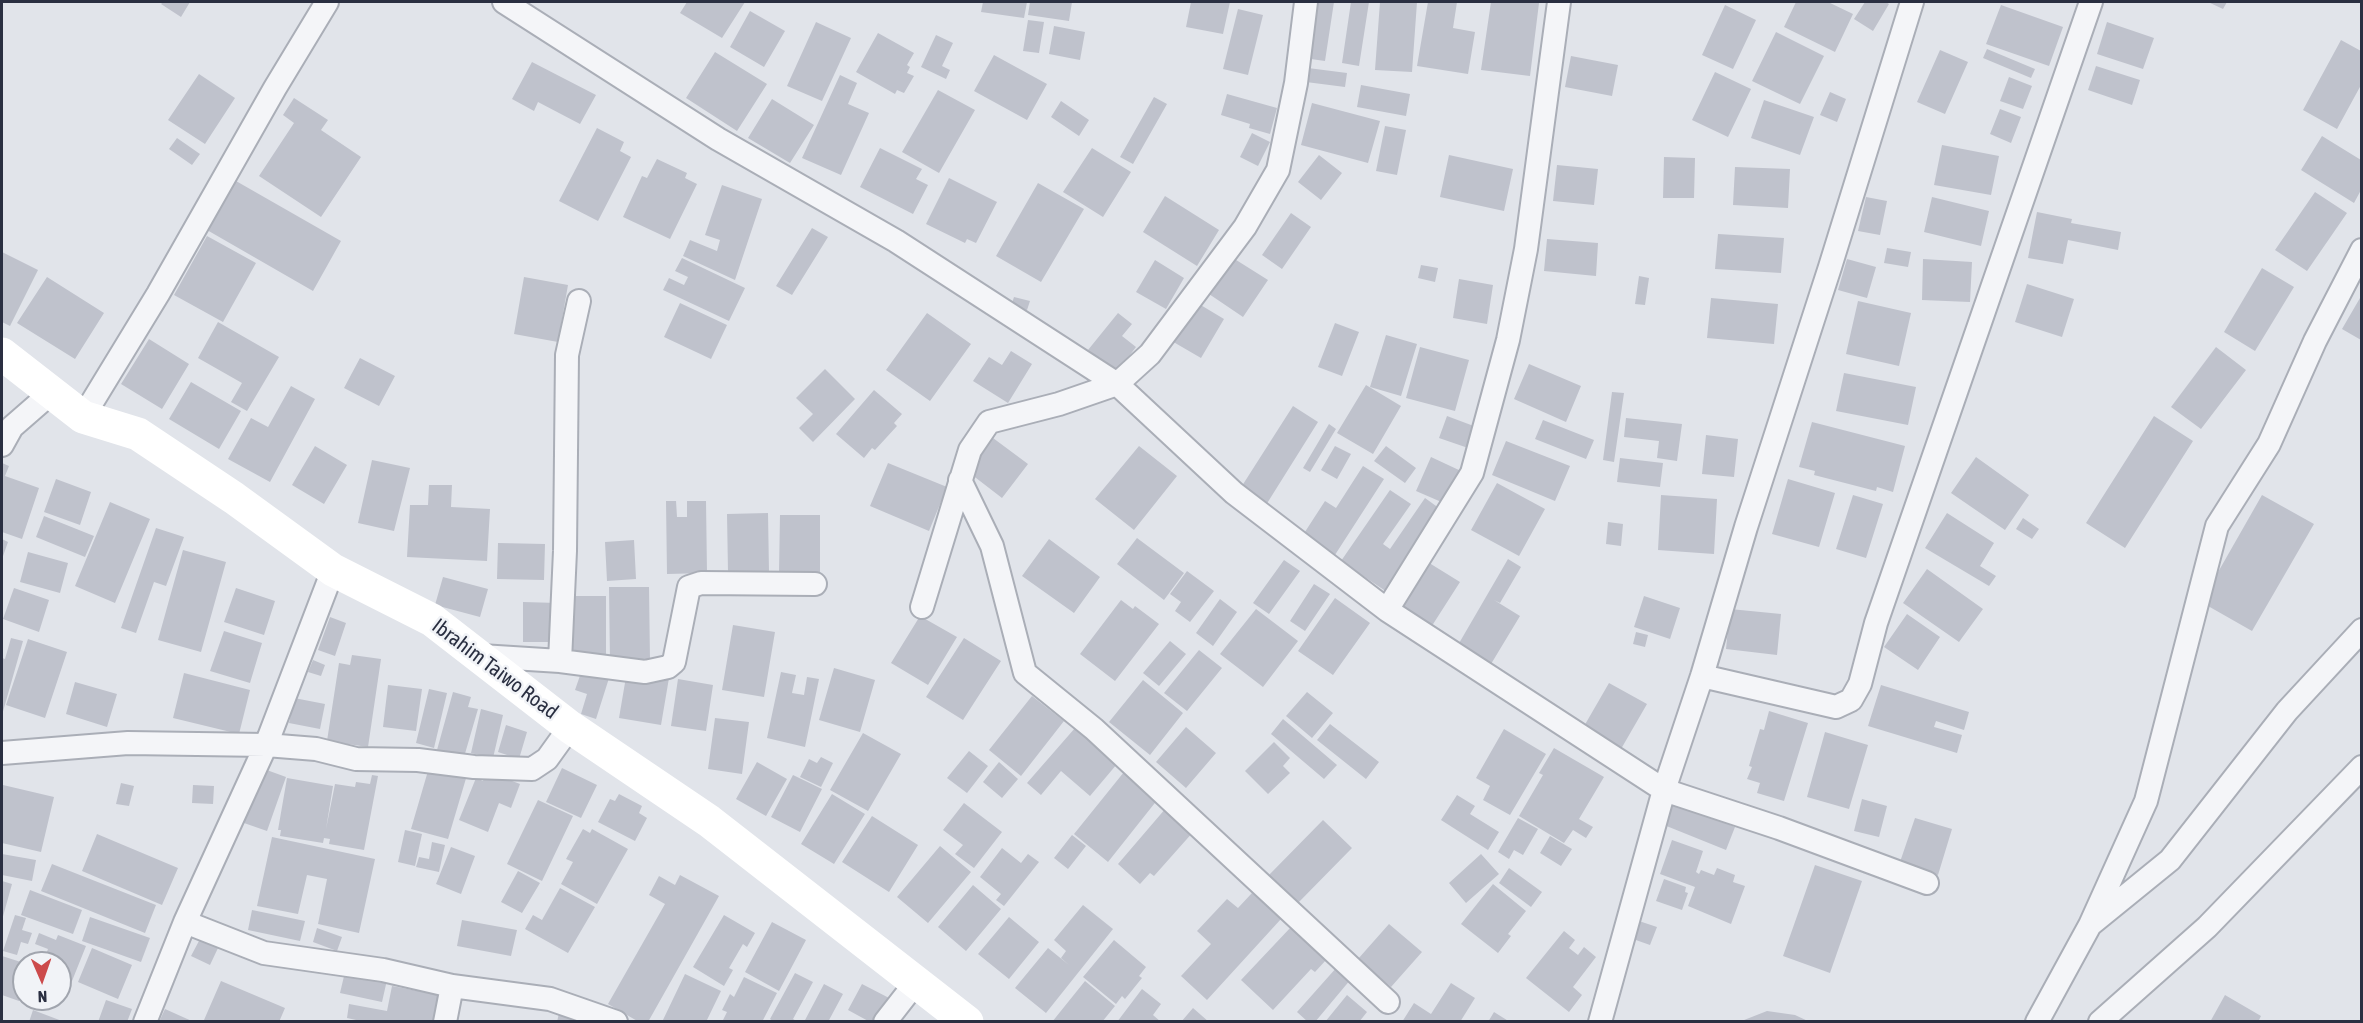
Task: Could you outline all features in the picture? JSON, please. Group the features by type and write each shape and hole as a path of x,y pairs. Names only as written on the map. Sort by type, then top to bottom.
{"main road":[{"name":"Ibrahim Taiwo Road","path":"2,354 83,417 138,434 234,498 333,570 432,620 570,727 709,821 967,1022"}],"street":[{"path":"83,417 158,294 275,88 327,2"},
{"path":"504,2 718,139 896,241 1117,384 1234,493 1387,610 1664,790 1779,828 1928,884"},
{"path":"922,607 970,450 989,422 1059,405 1117,384 1150,354 1245,227 1278,170 1296,83 1306,2"},
{"path":"1387,610 1472,473 1508,340 1526,249 1559,2"},
{"path":"1600,1022 1664,790 1702,676 1746,526 1837,245 1912,2"},
{"path":"1702,676 1836,707 1851,700 1860,684 1876,623 2091,2"},
{"path":"2037,1022 2090,924 2146,801 2217,526 2269,444 2315,341 2361,250"},
{"path":"560,661 565,540 567,355 579,301"},
{"path":"2,445 12,427 51,393"},
{"path":"960,480 992,546 1025,672 1094,729 1388,1002"},
{"path":"145,1022 185,922 266,745 333,570"},
{"path":"481,656 560,661 645,672 668,668 674,662 689,587 700,583 815,584"},
{"path":"2090,924 2170,860 2287,711 2361,630"},
{"path":"2,753 128,743 266,745 316,748 356,759 418,760 474,767 532,769 547,759 570,727"},
{"path":"2100,1022 2207,927 2361,767"},
{"path":"185,922 264,953 382,970 452,986 550,999 616,1022"},
{"path":"885,1022 917,981"},
{"path":"445,1022 452,986"}],"building":[{"path":"163,2 190,2 181,17 161,4"},
{"path":"687,2 745,2 722,38 680,13"},
{"path":"983,2 1027,2 1024,18 981,12"},
{"path":"1030,2 1072,2 1069,21 1028,15"},
{"path":"1191,2 1230,2 1223,34 1186,27"},
{"path":"1313,2 1334,2 1325,61 1304,58"},
{"path":"1351,2 1369,2 1359,66 1342,63"},
{"path":"1380,2 1417,2 1412,72 1375,70"},
{"path":"1428,2 1457,2 1453,28 1475,32 1468,74 1417,66"},
{"path":"1491,2 1539,3 1530,76 1481,70"},
{"path":"1796,2 1828,2 1853,14 1835,52 1784,27"},
{"path":"1865,2 1889,4 1873,31 1854,19"},
{"path":"2208,2 2227,2 2223,9"},
{"path":"1725,5 1756,20 1733,69 1702,55"},
{"path":"2001,5 2063,27 2049,66 1986,44"},
{"path":"1238,9 1263,15 1248,75 1223,69"},
{"path":"750,11 785,31 764,67 730,47"},
{"path":"1028,20 1044,22 1039,53 1023,51"},
{"path":"816,22 851,38 822,101 787,86"},
{"path":"2107,22 2154,38 2143,69 2097,54"},
{"path":"1054,26 1085,32 1080,60 1049,54"},
{"path":"1776,32 1824,56 1800,104 1752,81"},
{"path":"878,33 914,53 907,65 910,67 907,73 914,76 904,93 897,90 895,94 856,72"},
{"path":"936,35 953,43 942,66 950,70 946,79 921,67"},
{"path":"2341,40 2361,51 2361,85 2337,129 2303,110"},
{"path":"1987,49 2035,69 2031,78 1983,58"},
{"path":"1940,50 1968,62 1945,114 1917,102"},
{"path":"715,52 767,84 737,131 686,98"},
{"path":"994,55 1047,84 1027,120 974,91"},
{"path":"1571,56 1618,65 1612,96 1565,87"},
{"path":"532,62 596,95 580,124 538,102 534,111 512,99"},
{"path":"2096,66 2140,80 2132,105 2088,90"},
{"path":"1308,68 1347,73 1345,87 1306,82"},
{"path":"1715,72 1751,89 1728,137 1692,120"},
{"path":"199,74 235,98 205,144 168,120"},
{"path":"840,75 857,83 848,104 869,113 841,175 802,158"},
{"path":"2009,77 2032,86 2023,109 2000,101"},
{"path":"1361,85 1410,94 1406,116 1357,107"},
{"path":"938,90 975,110 939,173 902,152"},
{"path":"1830,92 1846,99 1837,122 1820,115"},
{"path":"1227,94 1277,108 1270,134 1249,128 1250,124 1221,115"},
{"path":"1154,97 1167,104 1133,164 1120,157"},
{"path":"294,98 328,120 321,130 361,157 321,217 259,176 294,123 283,115"},
{"path":"772,99 814,125 790,163 748,138"},
{"path":"1764,100 1814,117 1800,155 1751,138"},
{"path":"1061,101 1089,120 1079,136 1051,117"},
{"path":"1312,103 1380,121 1368,163 1301,145"},
{"path":"2000,109 2021,117 2011,143 1990,134"},
{"path":"1385,126 1406,130 1397,175 1376,171"},
{"path":"597,128 624,142 620,151 631,157 598,221 559,201"},
{"path":"1252,133 1270,142 1258,166 1240,157"},
{"path":"2322,136 2361,160 2361,190 2354,203 2301,170"},
{"path":"177,138 200,154 192,165 169,149"},
{"path":"1942,145 1999,156 1991,195 1934,185"},
{"path":"880,148 922,169 916,179 928,185 913,214 860,187"},
{"path":"1092,148 1131,172 1103,217 1063,192"},
{"path":"1319,155 1342,173 1321,200 1298,182"},
{"path":"1449,155 1513,169 1504,211 1440,197"},
{"path":"1664,157 1695,158 1694,198 1663,198"},
{"path":"657,159 687,173 685,178 697,184 670,239 623,217 642,176 647,178"},
{"path":"1557,165 1598,169 1594,205 1553,201"},
{"path":"1735,167 1790,169 1788,208 1733,205"},
{"path":"949,178 997,202 976,243 967,239 965,243 926,224"},
{"path":"236,181 341,241 313,291 207,230"},
{"path":"1038,183 1084,209 1041,282 996,256"},
{"path":"722,185 762,199 735,280 683,256 690,240 717,251 720,240 705,235"},
{"path":"2315,192 2347,213 2307,271 2275,250"},
{"path":"1165,196 1219,230 1197,266 1143,232"},
{"path":"1866,197 1887,201 1880,235 1858,231"},
{"path":"1932,197 1989,211 1981,246 1924,232"},
{"path":"2037,212 2072,219 2071,223 2121,232 2118,250 2068,240 2063,264 2028,258"},
{"path":"1291,213 1311,227 1282,269 1262,255"},
{"path":"812,228 828,237 792,295 776,286"},
{"path":"1718,234 1784,238 1781,273 1715,269"},
{"path":"207,236 256,263 223,322 174,295"},
{"path":"1547,239 1598,243 1596,276 1544,271"},
{"path":"1887,248 1911,252 1908,267 1884,263"},
{"path":"2,252 38,270 10,326 2,322"},
{"path":"682,258 745,288 729,321 663,290 669,278 684,285 688,277 675,271"},
{"path":"1233,258 1268,280 1243,317 1209,294"},
{"path":"1847,259 1876,267 1867,298 1838,290"},
{"path":"1923,259 1972,262 1970,302 1922,300"},
{"path":"1155,260 1184,278 1166,309 1136,292"},
{"path":"1421,265 1438,268 1435,282 1418,278"},
{"path":"2262,268 2294,287 2255,351 2224,332"},
{"path":"1639,276 1649,278 1645,305 1635,304"},
{"path":"47,277 104,313 75,359 17,323"},
{"path":"524,277 568,285 558,342 514,334"},
{"path":"1459,279 1493,285 1487,324 1453,318"},
{"path":"2027,284 2074,299 2062,337 2015,322"},
{"path":"1014,297 1030,301 1027,310 1011,306"},
{"path":"1711,298 1778,304 1774,344 1707,338"},
{"path":"2361,299 2361,340 2342,329"},
{"path":"1194,301 1224,319 1201,358 1170,340"},
{"path":"1858,301 1911,313 1899,366 1846,354"},
{"path":"680,303 727,325 711,359 664,337"},
{"path":"927,313 971,344 930,401 886,370"},
{"path":"1118,313 1132,324 1122,336 1136,347 1117,372 1088,350"},
{"path":"218,322 279,357 247,411 231,402 242,383 198,358"},
{"path":"1335,323 1359,332 1342,376 1318,367"},
{"path":"1386,335 1417,344 1401,396 1370,387"},
{"path":"149,339 189,364 162,409 121,384"},
{"path":"1420,347 1469,360 1455,411 1406,398"},
{"path":"2216,347 2246,370 2201,429 2171,407"},
{"path":"1011,351 1032,364 1008,403 973,381 989,357 1002,365"},
{"path":"360,358 395,376 379,406 344,388"},
{"path":"1529,364 1581,386 1566,422 1514,399"},
{"path":"825,369 855,399 813,442 799,428 813,414 796,398"},
{"path":"1844,373 1916,387 1908,425 1836,411"},
{"path":"191,382 241,411 219,449 169,419"},
{"path":"1366,385 1401,406 1373,454 1337,433"},
{"path":"291,386 315,399 270,482 228,459 251,418 268,427"},
{"path":"874,390 902,414 894,423 897,426 875,450 872,448 864,458 836,434"},
{"path":"1612,392 1624,393 1614,462 1603,460"},
{"path":"1293,406 1318,422 1266,505 1240,489"},
{"path":"1447,416 1479,428 1471,449 1439,438"},
{"path":"2154,416 2193,441 2125,548 2086,523"},
{"path":"1626,418 1682,424 1677,461 1657,458 1659,441 1624,437"},
{"path":"1543,420 1594,440 1586,459 1535,439"},
{"path":"1812,422 1905,446 1893,492 1877,487 1876,491 1814,475 1815,471 1799,467"},
{"path":"1329,424 1336,429 1310,472 1303,468"},
{"path":"1706,435 1738,439 1734,477 1702,474"},
{"path":"993,438 1028,464 1002,498 967,471"},
{"path":"1506,441 1570,466 1555,501 1492,475"},
{"path":"315,446 347,465 324,504 292,485"},
{"path":"1139,446 1177,476 1134,530 1095,499"},
{"path":"1335,446 1351,454 1337,479 1321,470"},
{"path":"1386,446 1416,468 1405,483 1374,461"},
{"path":"1431,457 1461,471 1446,504 1416,491"},
{"path":"1976,457 2029,495 2005,530 1951,493"},
{"path":"1620,458 1663,463 1660,487 1617,482"},
{"path":"372,460 410,468 394,531 358,523"},
{"path":"2,463 9,466 5,476 39,488 22,539 2,532"},
{"path":"888,463 947,487 929,531 870,506"},
{"path":"1363,466 1384,479 1333,558 1301,538 1325,501 1336,508"},
{"path":"56,479 91,492 80,525 44,512"},
{"path":"1788,479 1835,493 1819,547 1772,534"},
{"path":"1497,483 1545,509 1519,556 1471,530"},
{"path":"429,485 452,485 451,507 490,509 487,561 407,557 410,505 428,505"},
{"path":"1390,490 1411,504 1383,544 1390,549 1425,498 1443,511 1387,592 1341,561"},
{"path":"1661,495 1717,499 1714,554 1658,550"},
{"path":"1853,495 1883,504 1866,558 1836,549"},
{"path":"2262,495 2314,524 2252,631 2201,602"},
{"path":"666,501 676,501 677,517 687,517 687,501 706,501 707,573 667,574"},
{"path":"110,502 150,519 115,603 75,586"},
{"path":"768,513 769,572 728,572 727,514"},
{"path":"1947,513 1994,543 1980,566 1996,576 1989,586 1925,548"},
{"path":"780,515 820,515 820,573 779,573"},
{"path":"44,516 94,536 85,557 36,537"},
{"path":"2023,518 2039,529 2032,539 2016,529"},
{"path":"1608,522 1623,524 1621,546 1606,544"},
{"path":"156,528 184,537 166,586 154,582 136,633 121,628"},
{"path":"1137,538 1184,573 1164,600 1117,564"},
{"path":"2,539 8,542 2,559"},
{"path":"1049,539 1100,577 1074,613 1022,576"},
{"path":"634,540 636,579 607,581 605,542"},
{"path":"498,543 545,544 544,580 497,579"},
{"path":"183,550 226,562 201,652 158,640"},
{"path":"28,552 68,563 60,593 20,582"},
{"path":"1508,559 1521,567 1500,603 1494,600 1520,616 1491,664 1458,645"},
{"path":"1284,560 1300,571 1269,614 1253,603"},
{"path":"1426,561 1460,582 1428,632 1394,611"},
{"path":"1927,569 1983,609 1959,642 1903,603"},
{"path":"1187,571 1214,591 1190,622 1175,611 1181,602 1170,594"},
{"path":"443,577 488,589 480,617 435,605"},
{"path":"1314,584 1330,594 1305,631 1290,621"},
{"path":"609,587 649,587 650,661 610,661"},
{"path":"14,588 49,600 39,632 3,619"},
{"path":"236,588 275,601 264,635 224,622"},
{"path":"569,596 606,596 606,658 568,658"},
{"path":"1644,596 1680,608 1670,639 1634,627"},
{"path":"1335,598 1370,623 1333,675 1298,651"},
{"path":"1220,599 1237,612 1213,646 1196,633"},
{"path":"1121,600 1133,609 1135,606 1159,624 1115,681 1080,654"},
{"path":"523,602 558,603 558,642 523,642"},
{"path":"1256,609 1298,641 1263,687 1220,654"},
{"path":"1730,609 1781,614 1777,655 1726,649"},
{"path":"1907,614 1940,637 1918,670 1884,647"},
{"path":"920,616 957,637 928,685 891,663"},
{"path":"330,617 346,623 335,656 318,650"},
{"path":"733,625 775,632 764,697 722,690"},
{"path":"224,631 262,643 250,683 210,671"},
{"path":"1636,632 1648,635 1645,647 1633,644"},
{"path":"11,638 23,641 2,715 2,658 5,659"},
{"path":"964,638 1001,661 963,720 926,697"},
{"path":"28,639 67,652 45,718 6,705"},
{"path":"1170,641 1186,654 1159,686 1143,673"},
{"path":"1199,650 1222,668 1187,711 1164,693"},
{"path":"352,655 381,659 368,747 327,741 339,663 350,665"},
{"path":"313,660 325,665 321,676 308,672"},
{"path":"583,667 610,675 596,719 581,714 587,694 575,690"},
{"path":"834,668 875,680 860,732 819,720"},
{"path":"627,671 669,678 661,725 619,718"},
{"path":"781,672 796,675 792,693 804,695 807,677 819,679 805,747 767,738"},
{"path":"184,673 250,690 239,734 173,718"},
{"path":"678,679 713,685 706,731 671,726"},
{"path":"1143,680 1183,713 1150,755 1109,722"},
{"path":"75,682 117,694 107,727 66,714"},
{"path":"1609,683 1647,704 1621,749 1583,728"},
{"path":"388,685 422,689 416,731 383,727"},
{"path":"1881,685 1969,712 1964,730 1936,721 1934,727 1962,735 1957,753 1868,726"},
{"path":"429,689 447,693 434,748 416,743"},
{"path":"453,692 471,697 468,707 478,709 464,757 437,750"},
{"path":"1307,692 1333,713 1312,738 1286,716"},
{"path":"1032,696 1064,721 1021,776 989,750"},
{"path":"294,698 325,704 320,729 289,723"},
{"path":"481,709 503,715 493,758 471,753"},
{"path":"1769,711 1808,723 1784,801 1757,793 1760,783 1747,779 1752,767 1749,766 1760,729 1764,730"},
{"path":"715,718 749,722 742,774 708,769"},
{"path":"1283,719 1337,765 1324,779 1271,734"},
{"path":"1330,724 1379,762 1366,779 1317,740"},
{"path":"506,725 527,732 519,759 498,752"},
{"path":"1186,727 1216,753 1186,788 1156,762"},
{"path":"1075,728 1117,764 1090,796 1061,771 1041,795 1027,783"},
{"path":"1504,729 1546,754 1510,815 1483,800 1490,786 1476,778"},
{"path":"1825,732 1868,745 1849,809 1807,797"},
{"path":"863,733 901,754 868,811 830,790"},
{"path":"1274,742 1290,758 1283,766 1290,773 1268,794 1245,771"},
{"path":"1554,748 1604,777 1579,819 1593,827 1586,838 1573,830 1564,843 1519,816 1543,775 1539,773"},
{"path":"969,751 988,766 967,793 947,778"},
{"path":"821,757 833,763 821,787 800,777 809,759 817,763"},
{"path":"757,762 787,779 766,816 736,799"},
{"path":"999,762 1018,779 1002,798 983,782"},
{"path":"430,764 467,775 448,839 411,829"},
{"path":"562,768 597,785 581,818 546,802"},
{"path":"264,769 286,777 267,831 244,823"},
{"path":"486,771 520,784 511,808 499,803 488,832 459,820 476,778 483,781"},
{"path":"1124,772 1158,799 1108,862 1074,834"},
{"path":"372,775 378,776 364,850 329,844 330,839 324,838 323,843 280,836 281,830 278,830 287,778 333,786 326,829 335,784 355,787 356,782 370,784"},
{"path":"793,775 822,789 800,832 771,817"},
{"path":"121,783 134,786 129,806 116,804"},
{"path":"3,785 54,797 41,852 2,843"},
{"path":"193,785 214,786 213,804 192,803"},
{"path":"619,794 642,806 639,813 647,818 635,841 598,822 610,799 615,801"},
{"path":"832,794 865,814 834,864 801,844"},
{"path":"1457,795 1475,806 1470,814 1499,832 1488,850 1441,820"},
{"path":"1862,799 1887,806 1879,837 1854,831"},
{"path":"538,800 573,816 542,881 507,864"},
{"path":"1674,802 1735,827 1726,850 1664,825"},
{"path":"964,803 1002,832 974,868 955,854 963,845 943,830"},
{"path":"1166,808 1194,831 1154,876 1150,873 1140,884 1118,864"},
{"path":"872,816 918,845 889,892 842,862"},
{"path":"1518,818 1538,829 1523,855 1514,850 1509,859 1498,852"},
{"path":"1915,818 1952,829 1938,875 1900,862"},
{"path":"1323,820 1352,848 1298,903 1269,875"},
{"path":"583,829 590,833 592,829 628,849 597,904 561,884 573,862 566,859"},
{"path":"405,830 422,834 415,866 398,862"},
{"path":"97,834 178,868 162,905 82,871"},
{"path":"1072,835 1086,846 1068,869 1054,858"},
{"path":"1550,836 1572,849 1561,866 1540,853"},
{"path":"272,837 375,859 359,933 318,924 327,879 307,875 298,914 257,906"},
{"path":"1672,840 1703,851 1696,872 1699,874 1701,870 1714,875 1717,868 1735,875 1733,882 1745,886 1731,924 1688,906 1695,887 1660,874"},
{"path":"432,842 445,845 439,872 416,867 419,857 429,859"},
{"path":"940,846 971,872 928,923 897,897"},
{"path":"451,847 475,856 461,894 436,884"},
{"path":"1002,848 1021,863 1028,854 1039,862 1004,906 996,900 1001,894 980,877"},
{"path":"2,854 36,860 32,881 2,875"},
{"path":"1481,854 1499,874 1466,903 1449,883"},
{"path":"52,864 156,905 145,933 41,891"},
{"path":"1815,865 1862,881 1830,973 1783,956"},
{"path":"1509,868 1542,892 1531,907 1499,883"},
{"path":"518,871 540,883 522,913 501,902"},
{"path":"680,875 719,896 648,1022 639,1022 608,1004 665,904 649,895 659,876 675,885"},
{"path":"1664,879 1686,887 1685,892 1688,893 1682,910 1656,901"},
{"path":"2,881 12,884 2,920"},
{"path":"1493,884 1526,911 1508,934 1511,936 1498,953 1461,924"},
{"path":"973,885 1001,909 966,951 938,927"},
{"path":"560,888 595,907 568,953 525,929 533,915 542,920"},
{"path":"30,890 82,910 73,934 21,915"},
{"path":"1252,893 1281,919 1207,1000 1181,976 1211,944 1197,931 1227,899 1238,908"},
{"path":"1083,905 1113,929 1046,1013 1015,988 1048,948 1069,965 1061,958 1066,951 1054,940"},
{"path":"252,910 305,921 300,941 248,930"},
{"path":"15,915 26,918 22,930 32,933 28,944 21,942 18,951 12,951 12,954 3,951"},
{"path":"724,915 755,933 747,947 743,944 729,968 733,970 724,986 693,967"},
{"path":"90,917 150,938 141,962 82,941"},
{"path":"1009,917 1039,942 1009,979 978,954"},
{"path":"462,920 517,930 511,956 457,946"},
{"path":"1639,921 1657,927 1650,945 1633,939"},
{"path":"772,922 806,940 779,991 745,972"},
{"path":"1389,924 1422,952 1391,987 1358,959"},
{"path":"1291,927 1326,960 1315,972 1311,969 1273,1010 1241,980"},
{"path":"317,928 342,937 337,951 313,942"},
{"path":"1564,931 1575,940 1569,948 1578,955 1584,947 1596,957 1573,987 1582,995 1569,1012 1526,978"},
{"path":"39,933 56,940 58,935 86,946 72,981 72,951 47,951 48,949 35,944"},
{"path":"200,939 218,948 210,965 191,956"},
{"path":"1114,940 1146,967 1139,976 1142,978 1125,999 1122,996 1116,1004 1083,977"},
{"path":"92,948 132,965 118,999 78,982"},
{"path":"2,956 12,959 12,999 2,995"},
{"path":"1337,967 1351,979 1315,1022 1308,1022 1297,1012"},
{"path":"345,972 387,980 382,1002 340,993"},
{"path":"795,973 813,982 793,1019 798,1022 774,1022 770,1019"},
{"path":"685,974 721,991 706,1022 662,1022"},
{"path":"744,977 777,993 762,1022 722,1022 727,1012 722,1010 730,994 734,997"},
{"path":"221,981 285,1008 279,1022 204,1020"},
{"path":"1085,981 1115,1006 1102,1022 1052,1022"},
{"path":"1451,983 1475,998 1460,1022 1402,1022 1414,1003 1431,1014"},
{"path":"824,984 843,994 828,1022 804,1022"},
{"path":"862,984 891,999 879,1022 870,1022 848,1010"},
{"path":"392,986 439,995 434,1022 365,1022 347,1018 349,1004 387,1011"},
{"path":"1142,989 1161,1004 1153,1015 1161,1022 1117,1022"},
{"path":"1347,995 1367,1012 1359,1022 1325,1022"},
{"path":"2225,995 2261,1016 2258,1022 2210,1022"},
{"path":"106,1000 132,1009 127,1022 98,1022"},
{"path":"1193,1008 1209,1022 1181,1022"},
{"path":"165,1009 194,1022 159,1022"},
{"path":"33,1011 62,1021 62,1022 29,1022"},
{"path":"1767,1011 1795,1015 1810,1022 1739,1022"},
{"path":"1494,1012 1510,1022 1488,1022"},
{"path":"559,1013 590,1022 557,1022"}]}
